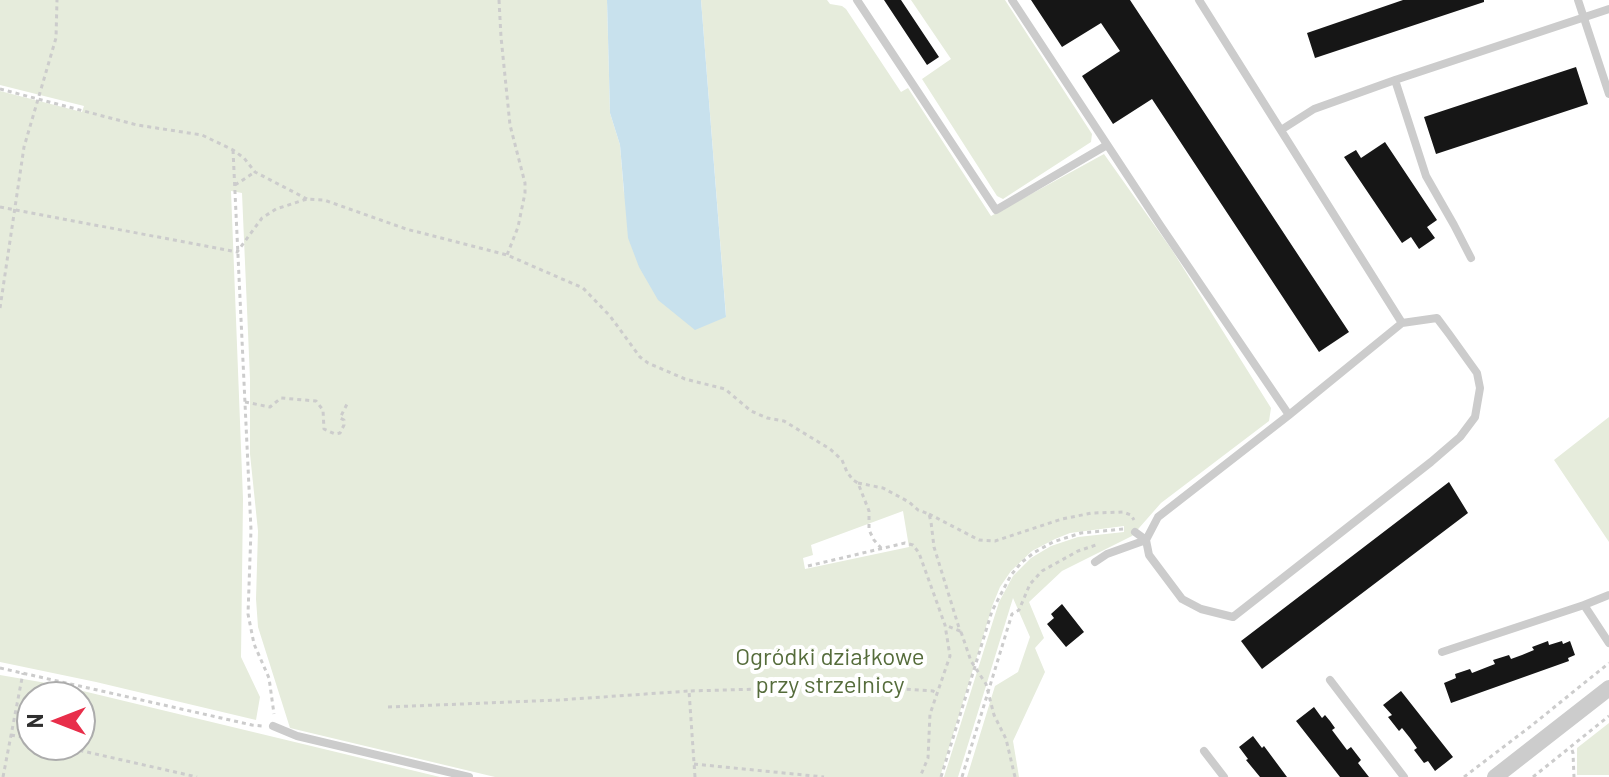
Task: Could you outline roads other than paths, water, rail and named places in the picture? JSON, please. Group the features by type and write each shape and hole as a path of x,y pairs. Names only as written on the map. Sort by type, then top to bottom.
{"street":[{"path":"1495,777 1609,688"}],"lane":[{"path":"857,0 996,210 1107,145"},
{"path":"1012,0 1289,415"},
{"path":"1199,0 1402,323"},
{"path":"1578,0 1609,94"},
{"path":"1281,130 1314,109 1609,9"},
{"path":"1395,80 1426,176 1471,258"},
{"path":"1437,318 1477,373 1480,388 1475,417 1460,437 1233,617 1201,609 1182,599 1149,555 1146,540 1158,517 1402,323 1437,318"},
{"path":"1132,529 1146,540"},
{"path":"1095,562 1107,554 1146,540"},
{"path":"1442,652 1609,595"},
{"path":"1584,605 1609,643"},
{"path":"1330,680 1404,777"},
{"path":"273,726 297,736 469,777"},
{"path":"1204,751 1224,777"}],"water":[{"path":"607,0 701,0 726,317 695,330 658,300 639,267 628,238 620,145 610,113"}],"park label":[{"name":"Ogródki działkowe przy strzelnicy","path":"830,671"}]}
